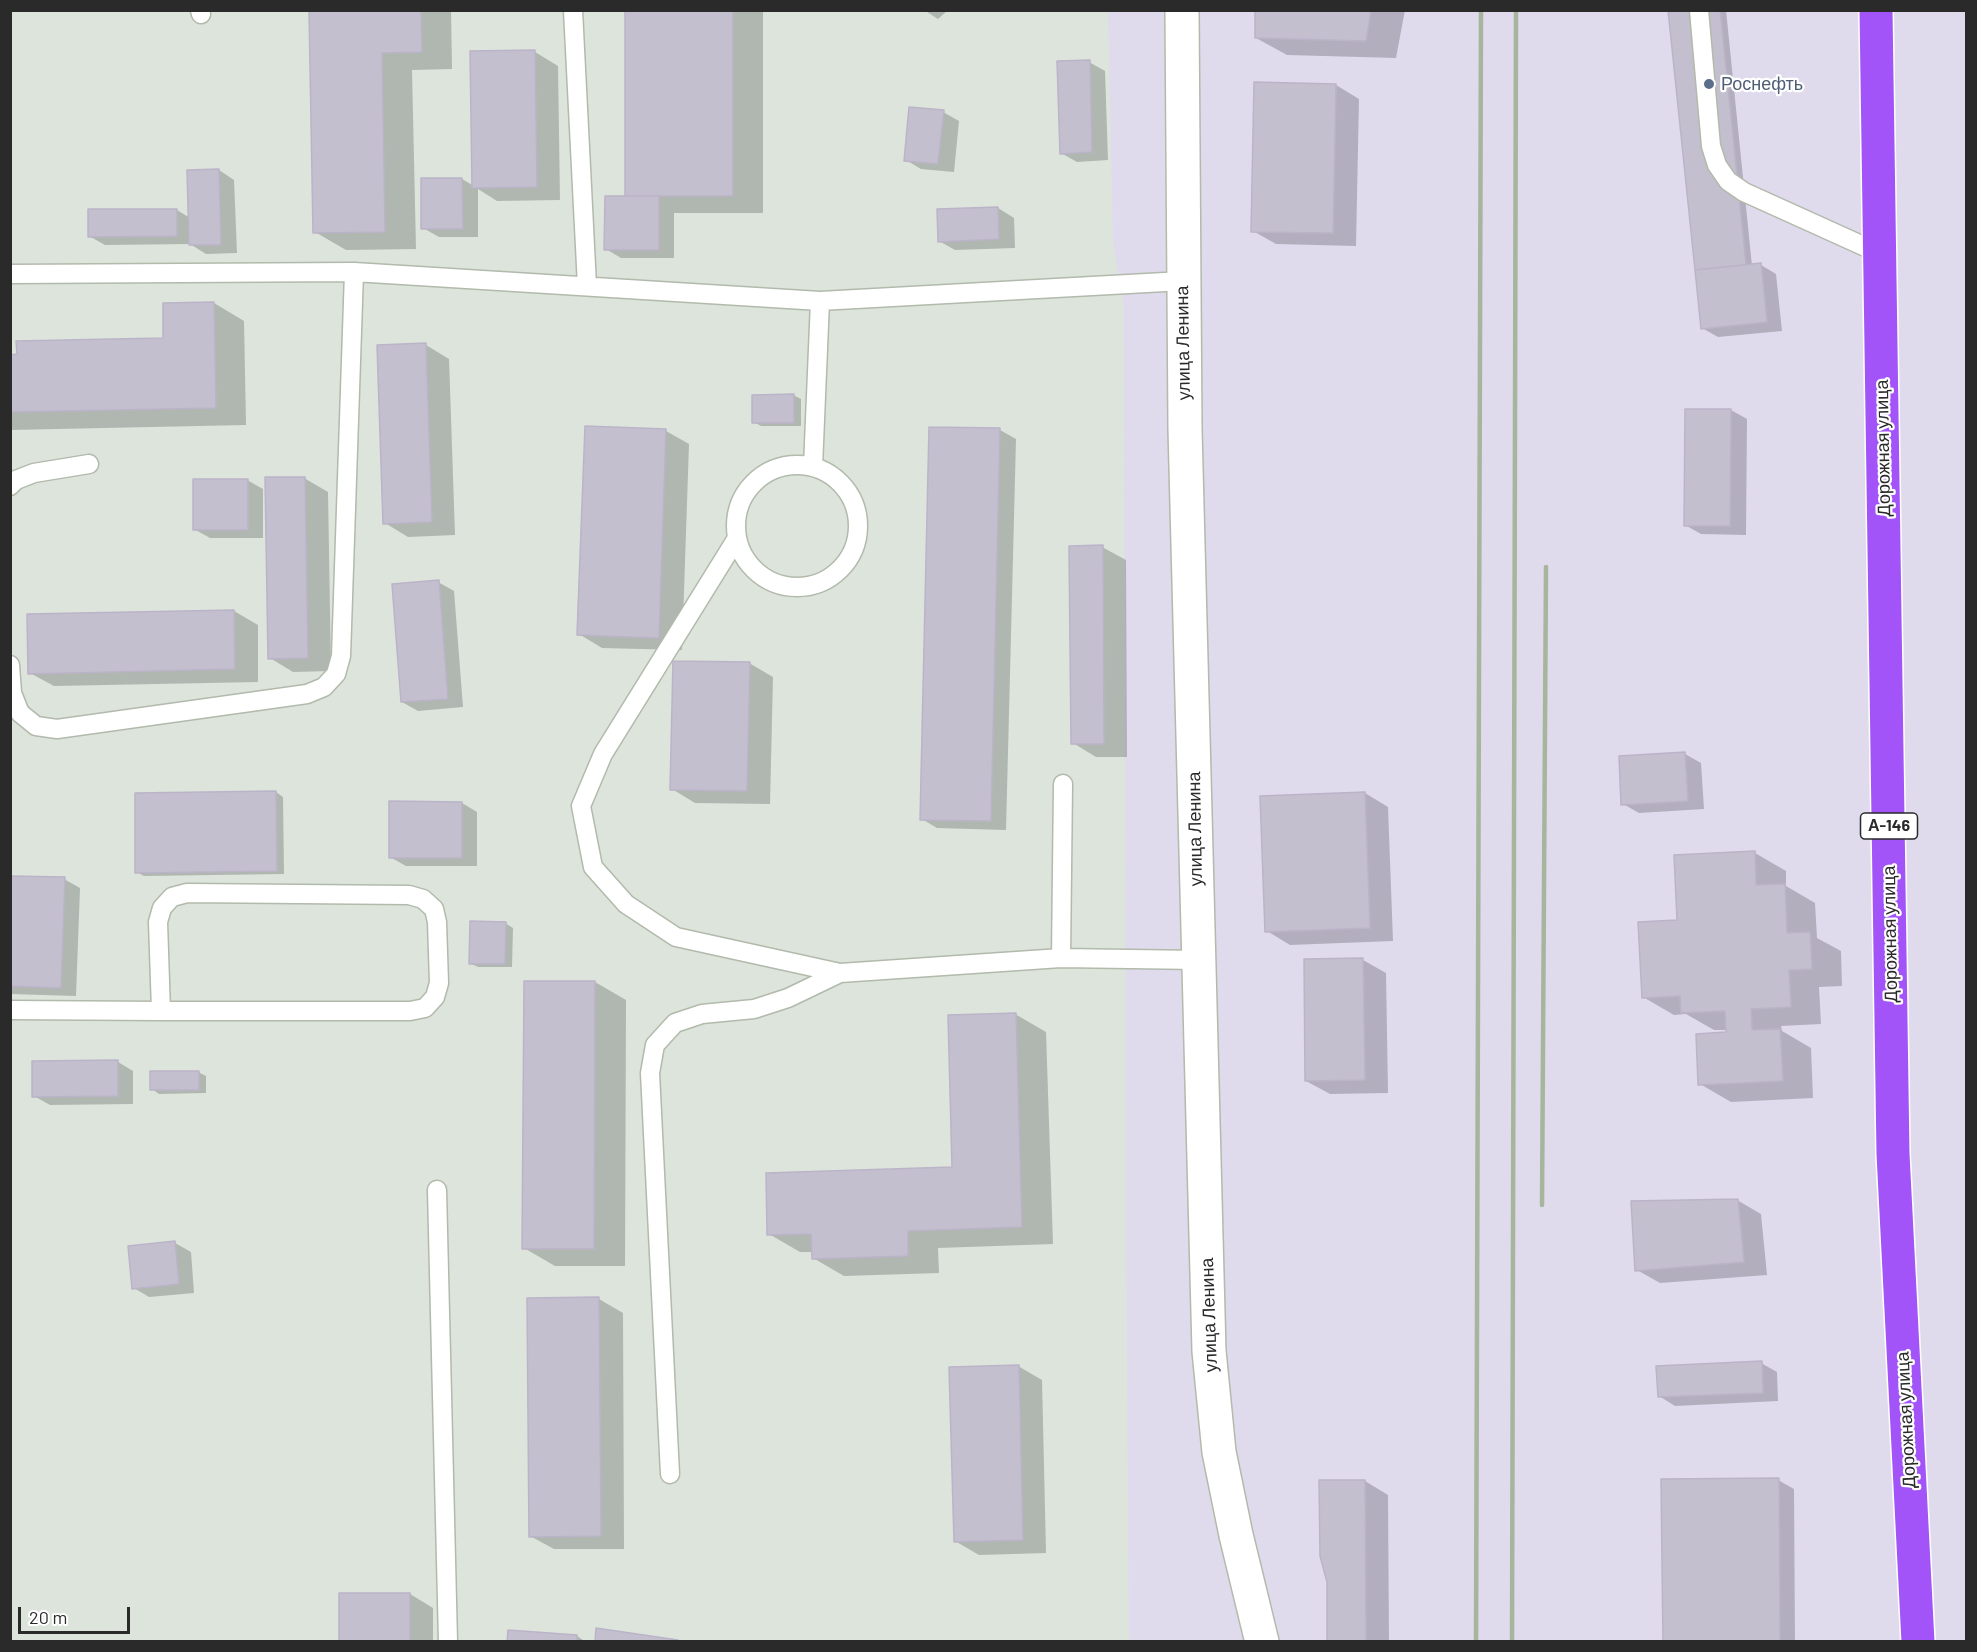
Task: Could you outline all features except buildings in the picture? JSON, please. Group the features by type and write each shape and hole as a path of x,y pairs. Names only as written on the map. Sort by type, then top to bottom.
{"main road":[{"name":"Дорожная улица","path":"1876,10 1893,1154 1918,1641"}],"street":[{"name":"улица Ленина","path":"1182,10 1183,280 1209,1352 1219,1452 1236,1535 1262,1641"}],"lane":[{"path":"573,10 587,286"},
{"path":"1699,10 1711,146 1717,165 1728,181 1744,192 1881,254"},
{"path":"10,665 12,693 20,713 36,726 57,729 307,694 324,687 336,674 341,656 354,272"},
{"path":"10,274 354,272 820,301 1183,280"},
{"path":"813,467 820,301"},
{"path":"10,486 16,480 34,473 89,464"},
{"path":"792,465 813,467 832,476 846,490 855,507 858,527 855,546 846,563 831,577 813,586 793,587 774,583 757,573 744,557 737,538 736,518 743,498 755,482 772,471 792,465"},
{"path":"737,538 603,754 581,806 593,867 626,904 676,937 840,973 1061,958 1198,960"},
{"path":"1061,958 1063,784"},
{"path":"10,1010 161,1011 410,1011 424,1008 435,997 439,983 437,922 434,909 423,899 409,895 187,893 172,897 162,908 158,922 161,1011"},
{"path":"670,1474 650,1073 655,1045 675,1023 702,1014 754,1009 788,998 840,973"},
{"path":"437,1190 448,1641"}],"shaded area":[{"path":"11,11 1108,11 1113,241 1124,308 1129,1641 11,1642"}],"railway":[{"path":"1476,1642 1481,10"},
{"path":"1512,1642 1516,10"},
{"path":"1542,1205 1546,567"}],"place":[{"name":"Роснефть","path":"1709,84"}]}
